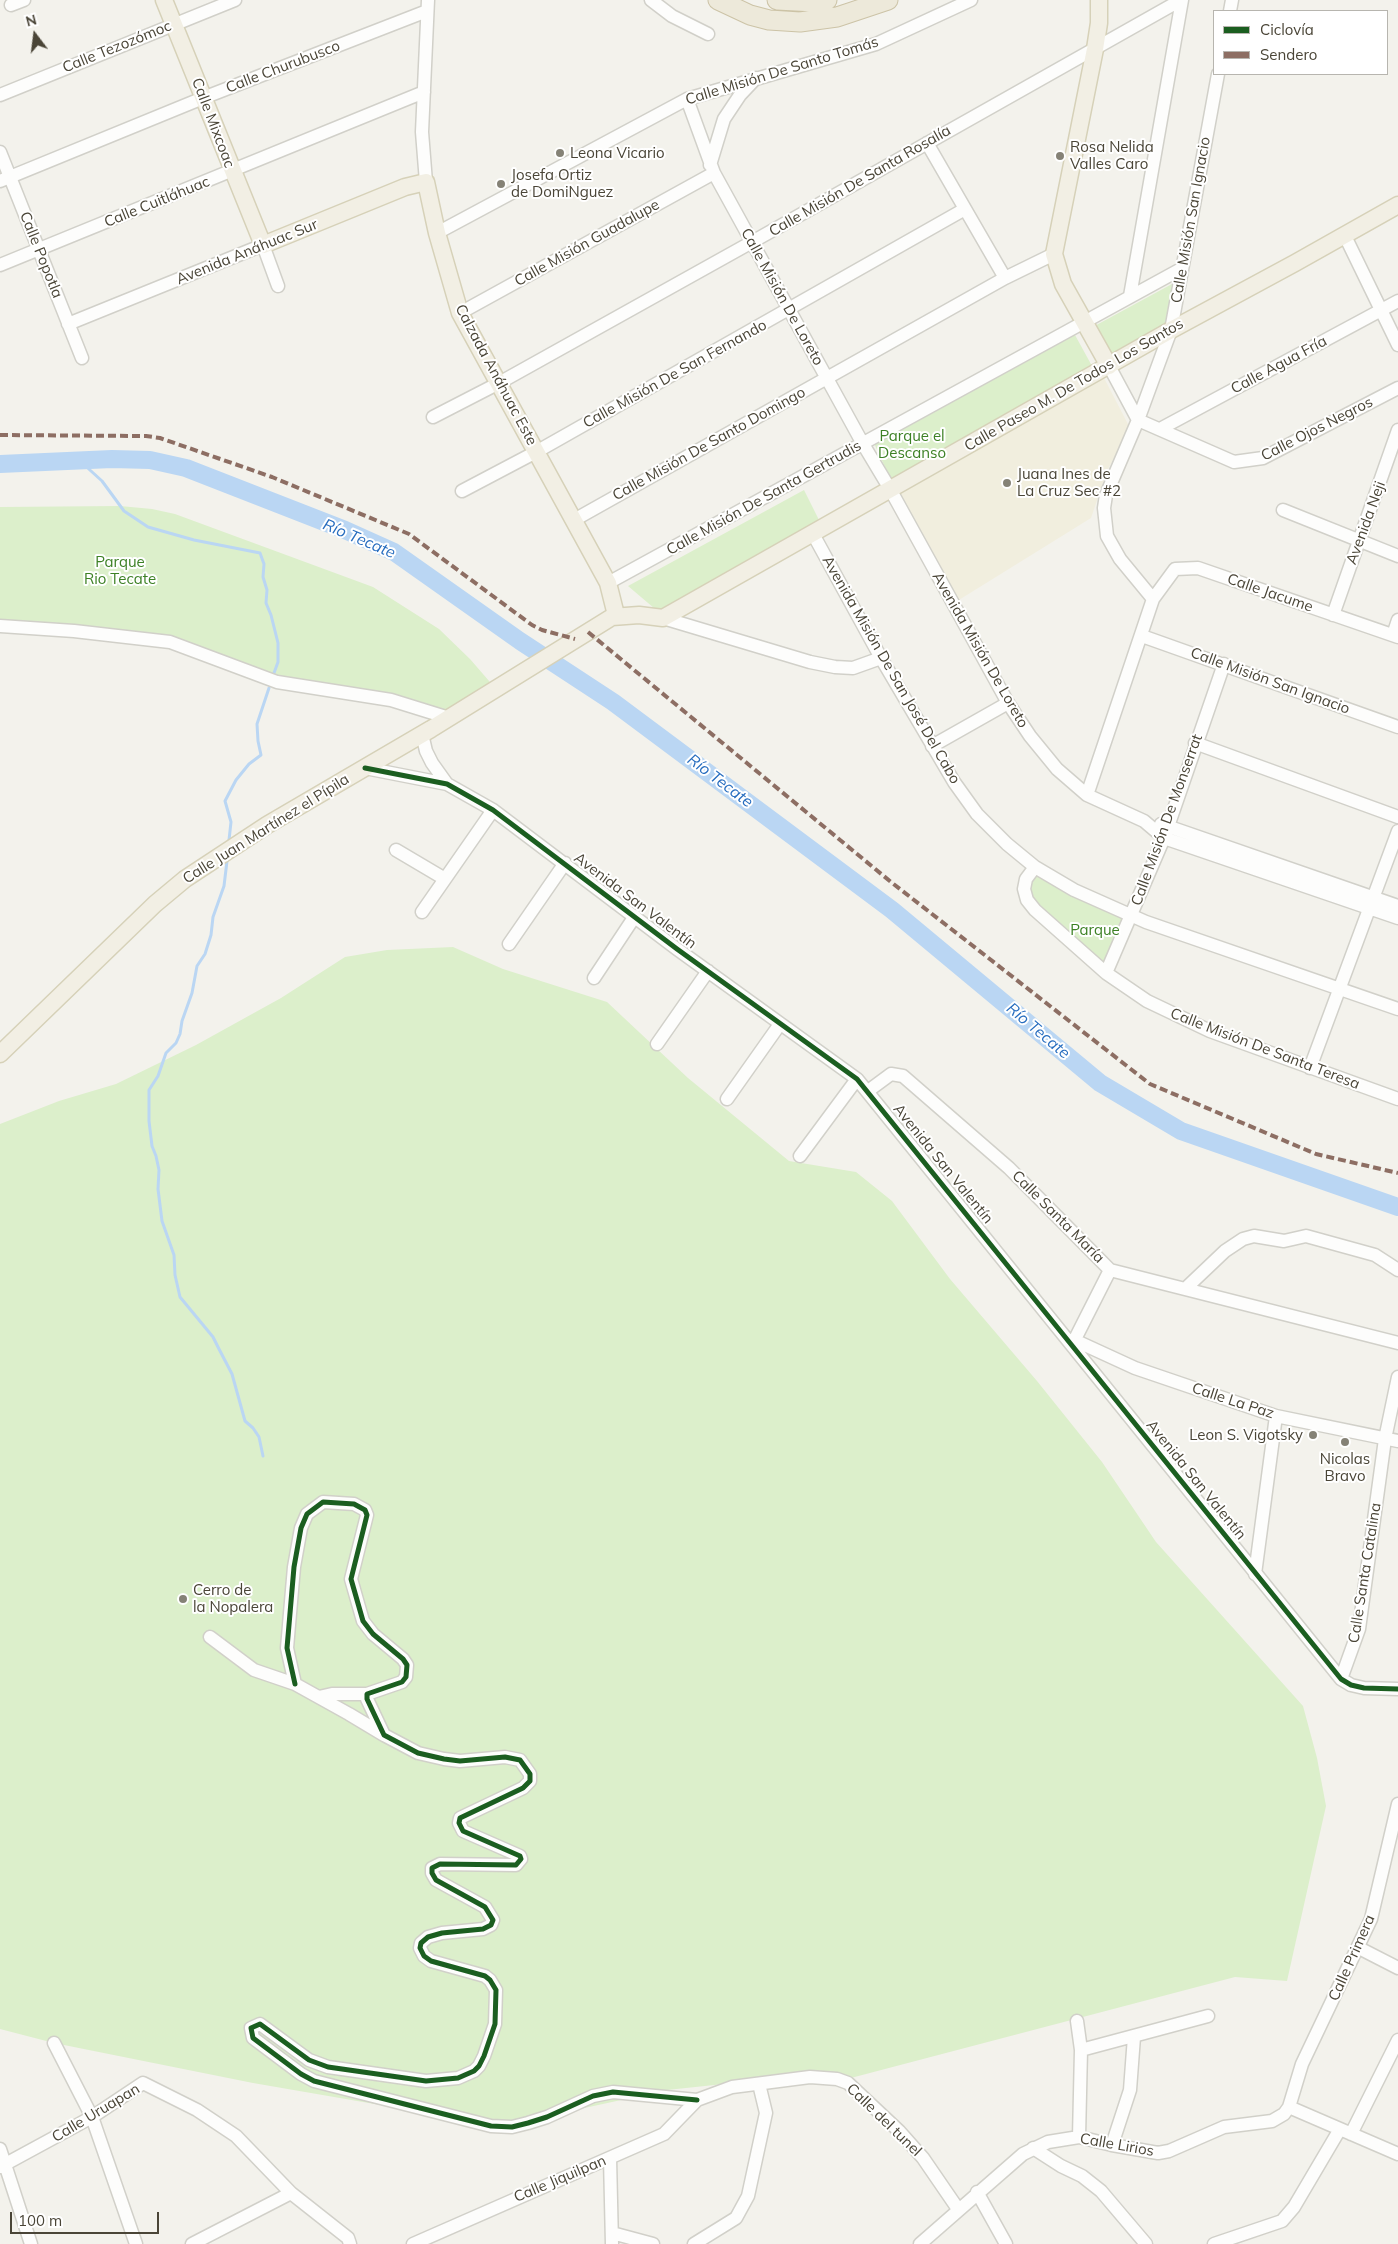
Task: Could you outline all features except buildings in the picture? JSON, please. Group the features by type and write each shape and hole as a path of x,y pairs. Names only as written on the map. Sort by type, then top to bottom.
{"highway":[{"path":"718,0 733,8 756,16 778,21 800,22 837,17 888,0"},
{"path":"777,0 815,2 827,0"}],"main road":[{"name":"Calle Mixcoac","path":"164,0 262,245"},
{"path":"1099,0 1099,23 1095,49 1054,254 1063,284 1109,366"},
{"name":"Calzada Anáhuac Este","path":"426,182 437,233 460,313 608,583 616,615"},
{"name":"Avenida Anáhuac Sur","path":"262,245 405,187 426,182"},
{"name":"Calle Paseo M. De Todos Los Santos","path":"663,618 1171,330 1345,236 1398,205"},
{"path":"616,615 663,618"},
{"name":"Calle Juan Martínez el Pípila","path":"0,1054 106,951 185,879 267,825 449,718 616,615"}],"street":[{"path":"11,5 24,0"},
{"name":"Calle Tezozómoc","path":"0,95 235,0"},
{"path":"651,0 672,16 708,34"},
{"name":"Calle Misión De Santo Tomás","path":"437,233 687,99 876,44 970,0"},
{"path":"1130,296 1182,0"},
{"name":"Calle Misión De Santa Rosalía","path":"433,417 499,383 1182,0"},
{"name":"Calzada Anáhuac Este","path":"426,182 422,132 428,6"},
{"name":"Calle Churubusco","path":"5,179 428,6"},
{"name":"Calle Misión San Ignacio","path":"1153,599 1120,559 1107,536 1103,516 1106,495 1138,420 1171,330 1218,75"},
{"path":"712,169 724,120 740,94 756,78"},
{"name":"Calle Cuitláhuac","path":"0,265 232,172 424,92"},
{"name":"Calle Misión De Loreto","path":"687,99 712,169 863,444 890,489"},
{"path":"927,143 1005,278"},
{"name":"Calle Popotla","path":"0,152 5,179 39,250 82,358"},
{"name":"Calle Misión Guadalupe","path":"460,313 712,169"},
{"name":"Calle Misión De San Fernando","path":"462,491 536,452 965,209"},
{"path":"1345,236 1382,309 1398,346"},
{"path":"262,245 278,286"},
{"name":"Avenida Anáhuac Sur","path":"68,324 262,245"},
{"name":"Calle Misión De Santo Domingo","path":"574,520 1005,278 1054,254"},
{"name":"Calle Misión De Santa Gertrudis","path":"608,583 1181,269"},
{"name":"Calle Agua Fría","path":"1160,429 1398,301"},
{"path":"1109,366 1138,420 1160,429"},
{"name":"Calle Ojos Negros","path":"1160,429 1234,462 1264,458 1398,388"},
{"name":"Avenida Neji","path":"1333,615 1398,430"},
{"name":"Avenida Misión De Loreto","path":"890,489 1008,703 1030,736 1057,769 1087,795 1144,821"},
{"path":"1283,510 1398,556"},
{"name":"Avenida Misión De San José Del Cabo","path":"813,534 881,658 954,782 977,814 1007,844 1034,867 1074,890 1146,922 1398,1009"},
{"name":"Calle Jacume","path":"1153,599 1175,569 1198,568 1396,636"},
{"path":"1087,795 1153,599"},
{"path":"663,618 810,662 835,667 854,668 881,658"},
{"path":"1396,636 1398,620"},
{"path":"0,626 74,631 170,642 277,682 391,700 449,718"},
{"name":"Calle Misión San Ignacio","path":"1142,636 1398,727"},
{"name":"Calle Misión De Monserrat","path":"1106,973 1164,838 1195,743 1224,664"},
{"path":"932,746 1008,703"},
{"path":"422,734 426,751 447,784"},
{"path":"1195,743 1398,817"},
{"name":"Avenida San Valentín","path":"365,768 447,784 493,810 708,971 857,1079 1073,1342 1255,1574 1341,1679 1351,1685 1364,1688 1398,1689"},
{"path":"422,912 493,810"},
{"path":"1144,821 1168,825 1372,903 1398,918"},
{"path":"1144,821 1164,838 1372,903 1398,906"},
{"path":"1310,1068 1398,831"},
{"path":"396,850 444,879"},
{"path":"509,944 565,863"},
{"name":"Calle Misión De Santa Teresa","path":"1034,867 1026,879 1024,889 1027,900 1035,910 1106,973 1147,1001 1178,1018 1398,1099"},
{"path":"594,978 634,916"},
{"path":"657,1044 708,971"},
{"path":"727,1099 780,1024"},
{"name":"Calle Santa María","path":"868,1091 891,1074 903,1076 1009,1168 1110,1270 1398,1343"},
{"path":"800,1156 857,1079"},
{"path":"1185,1289 1225,1251 1242,1239 1254,1236 1284,1241 1306,1236 1375,1255 1398,1270"},
{"path":"1073,1342 1110,1270"},
{"name":"Calle La Paz","path":"1073,1342 1135,1368 1276,1416 1398,1441"},
{"name":"Calle Santa Catalina","path":"1341,1679 1359,1629 1385,1438 1398,1377"},
{"path":"1255,1574 1276,1416"},
{"path":"295,1684 287,1648 294,1567 301,1528 307,1514 323,1502 354,1504 365,1510 367,1515 351,1579 362,1621 373,1634 403,1659 407,1665 406,1677 402,1682 367,1694 332,1694 319,1697"},
{"path":"210,1638 254,1670 295,1684 418,1753 460,1761 505,1758 520,1760 530,1774 530,1781 523,1788 459,1820 463,1831 520,1856 522,1859 519,1864 440,1864 432,1868 432,1873 436,1880 485,1906 493,1920 491,1925 483,1929 442,1933 428,1937 421,1943 420,1948 424,1956 431,1961 485,1976 494,1985 497,1997 495,2024 480,2066 467,2075 440,2081 426,2081 318,2064 260,2024 251,2028 253,2038 301,2074 314,2081 491,2126 512,2127 547,2117 604,2093 623,2091 697,2100"},
{"path":"367,1694 367,1698 384,1735"},
{"name":"Calle Primera","path":"1289,2107 1302,2064 1359,1948 1371,1919 1398,1804"},
{"path":"1359,1948 1398,1968"},
{"path":"1081,2050 1208,2016"},
{"path":"1077,2021 1081,2050 1079,2137"},
{"path":"1112,2145 1130,2090 1134,2037"},
{"path":"1214,2244 1282,2221 1294,2207 1346,2131 1398,2040"},
{"path":"54,2043 92,2118 136,2244"},
{"name":"Calle del tunel","path":"697,2100 732,2087 810,2078 837,2079 848,2083 899,2131 923,2158 958,2209"},
{"name":"Calle Uruapan","path":"3,2165 92,2118 142,2083 197,2110 236,2136 291,2193 348,2238 350,2244"},
{"path":"694,2244 736,2218 748,2196 766,2113 760,2084"},
{"name":"Calle Jiquilpan","path":"413,2244 664,2134 697,2100"},
{"path":"1289,2107 1398,2154"},
{"name":"Calle Lirios","path":"920,2244 1022,2154 1033,2148 1056,2140 1079,2137 1158,2153 1168,2151 1224,2127 1272,2121 1279,2118 1289,2107"},
{"path":"1033,2148 1061,2166 1082,2176 1101,2191 1146,2244"},
{"path":"0,2149 3,2165 31,2244"},
{"path":"610,2158 612,2239 653,2244"},
{"path":"978,2192 1006,2244"},
{"path":"192,2244 291,2193"}],"shaded area":[{"name":"Juana Ines de La Cruz Sec #2","path":"1103,376 1130,428 1107,471 1091,518 954,603 890,495"}],"green space":[{"path":"1172,284 1170,324 1104,362 1089,329"},
{"name":"Parque el Descanso","path":"1075,335 1092,366 891,480 873,441"},
{"path":"804,490 821,524 661,614 628,586"},
{"name":"Parque Rio Tecate","path":"120,506 152,509 175,514 373,587 439,629 470,659 496,689 443,722 414,709 296,690 194,651 0,626 0,507"},
{"name":"Parque","path":"1038,870 1131,917 1108,974 1037,921 1019,891"},
{"path":"453,947 503,969 607,1002 688,1078 789,1161 856,1172 892,1201 950,1279 1037,1381 1102,1462 1156,1542 1303,1706 1317,1758 1326,1806 1287,1981 1235,1977 847,2079 828,2073 667,2090 502,2126 253,2083 54,2043 0,2029 0,1124 59,1101 116,1084 196,1045 281,998 345,957 387,950"}],"waterway":[{"name":"Río Tecate","path":"0,464 112,459 150,460 186,468 345,530 394,552 520,641 613,702 892,910 1100,1083 1181,1131 1398,1207"},
{"path":"80,461 102,481 124,511 148,527 194,540 260,553 264,564 263,577 267,590 266,603 278,643 278,662 274,673"},
{"path":"229,840 231,822 225,801 236,780 249,764 261,755 257,724 269,688"},
{"path":"227,861 224,886 213,917 211,935 205,954 197,966 192,993 182,1021 180,1034 176,1043 166,1053 158,1076 149,1090 149,1121 152,1146 159,1170 158,1189 162,1221 174,1255 175,1275 180,1297 213,1337 232,1374 245,1421 259,1437 263,1456"}],"marked path":[{"path":"0,435 146,436 160,438 272,477 409,534 532,625 542,630 575,639"},
{"path":"588,632 891,882 1150,1084 1316,1154 1398,1173"}],"cycle path":[{"path":"365,768 447,784 493,810 677,949 857,1079 1341,1679 1351,1685 1364,1688 1398,1689"},
{"path":"295,1684 287,1648 294,1567 301,1528 307,1514 323,1502 354,1504 365,1510 367,1515 351,1579 363,1621 373,1634 403,1659 407,1665 406,1677 402,1682 367,1694 367,1699 384,1735 418,1753 460,1761 505,1757 520,1760 530,1774 530,1781 523,1788 460,1818 459,1823 463,1831 520,1856 521,1859 516,1865 440,1864 432,1868 432,1873 436,1880 485,1907 493,1920 491,1925 483,1929 442,1933 428,1937 421,1943 420,1948 424,1956 431,1961 485,1976 496,1990 495,2024 484,2056 474,2071 458,2078 426,2081 328,2067 309,2060 260,2024 251,2028 253,2038 301,2074 314,2081 491,2126 512,2127 528,2123 547,2117 593,2096 613,2092 697,2100"}],"place":[{"name":"Leona Vicario","path":"560,153"},
{"name":"Rosa Nelida Valles Caro","path":"1060,156"},
{"name":"Josefa Ortiz de DomiNguez","path":"501,184"},
{"name":"Juana Ines de La Cruz Sec #2","path":"1007,483"},
{"name":"Leon S. Vigotsky","path":"1313,1435"},
{"name":"Nicolas Bravo","path":"1345,1442"},
{"name":"Cerro de la Nopalera","path":"183,1599"}]}
